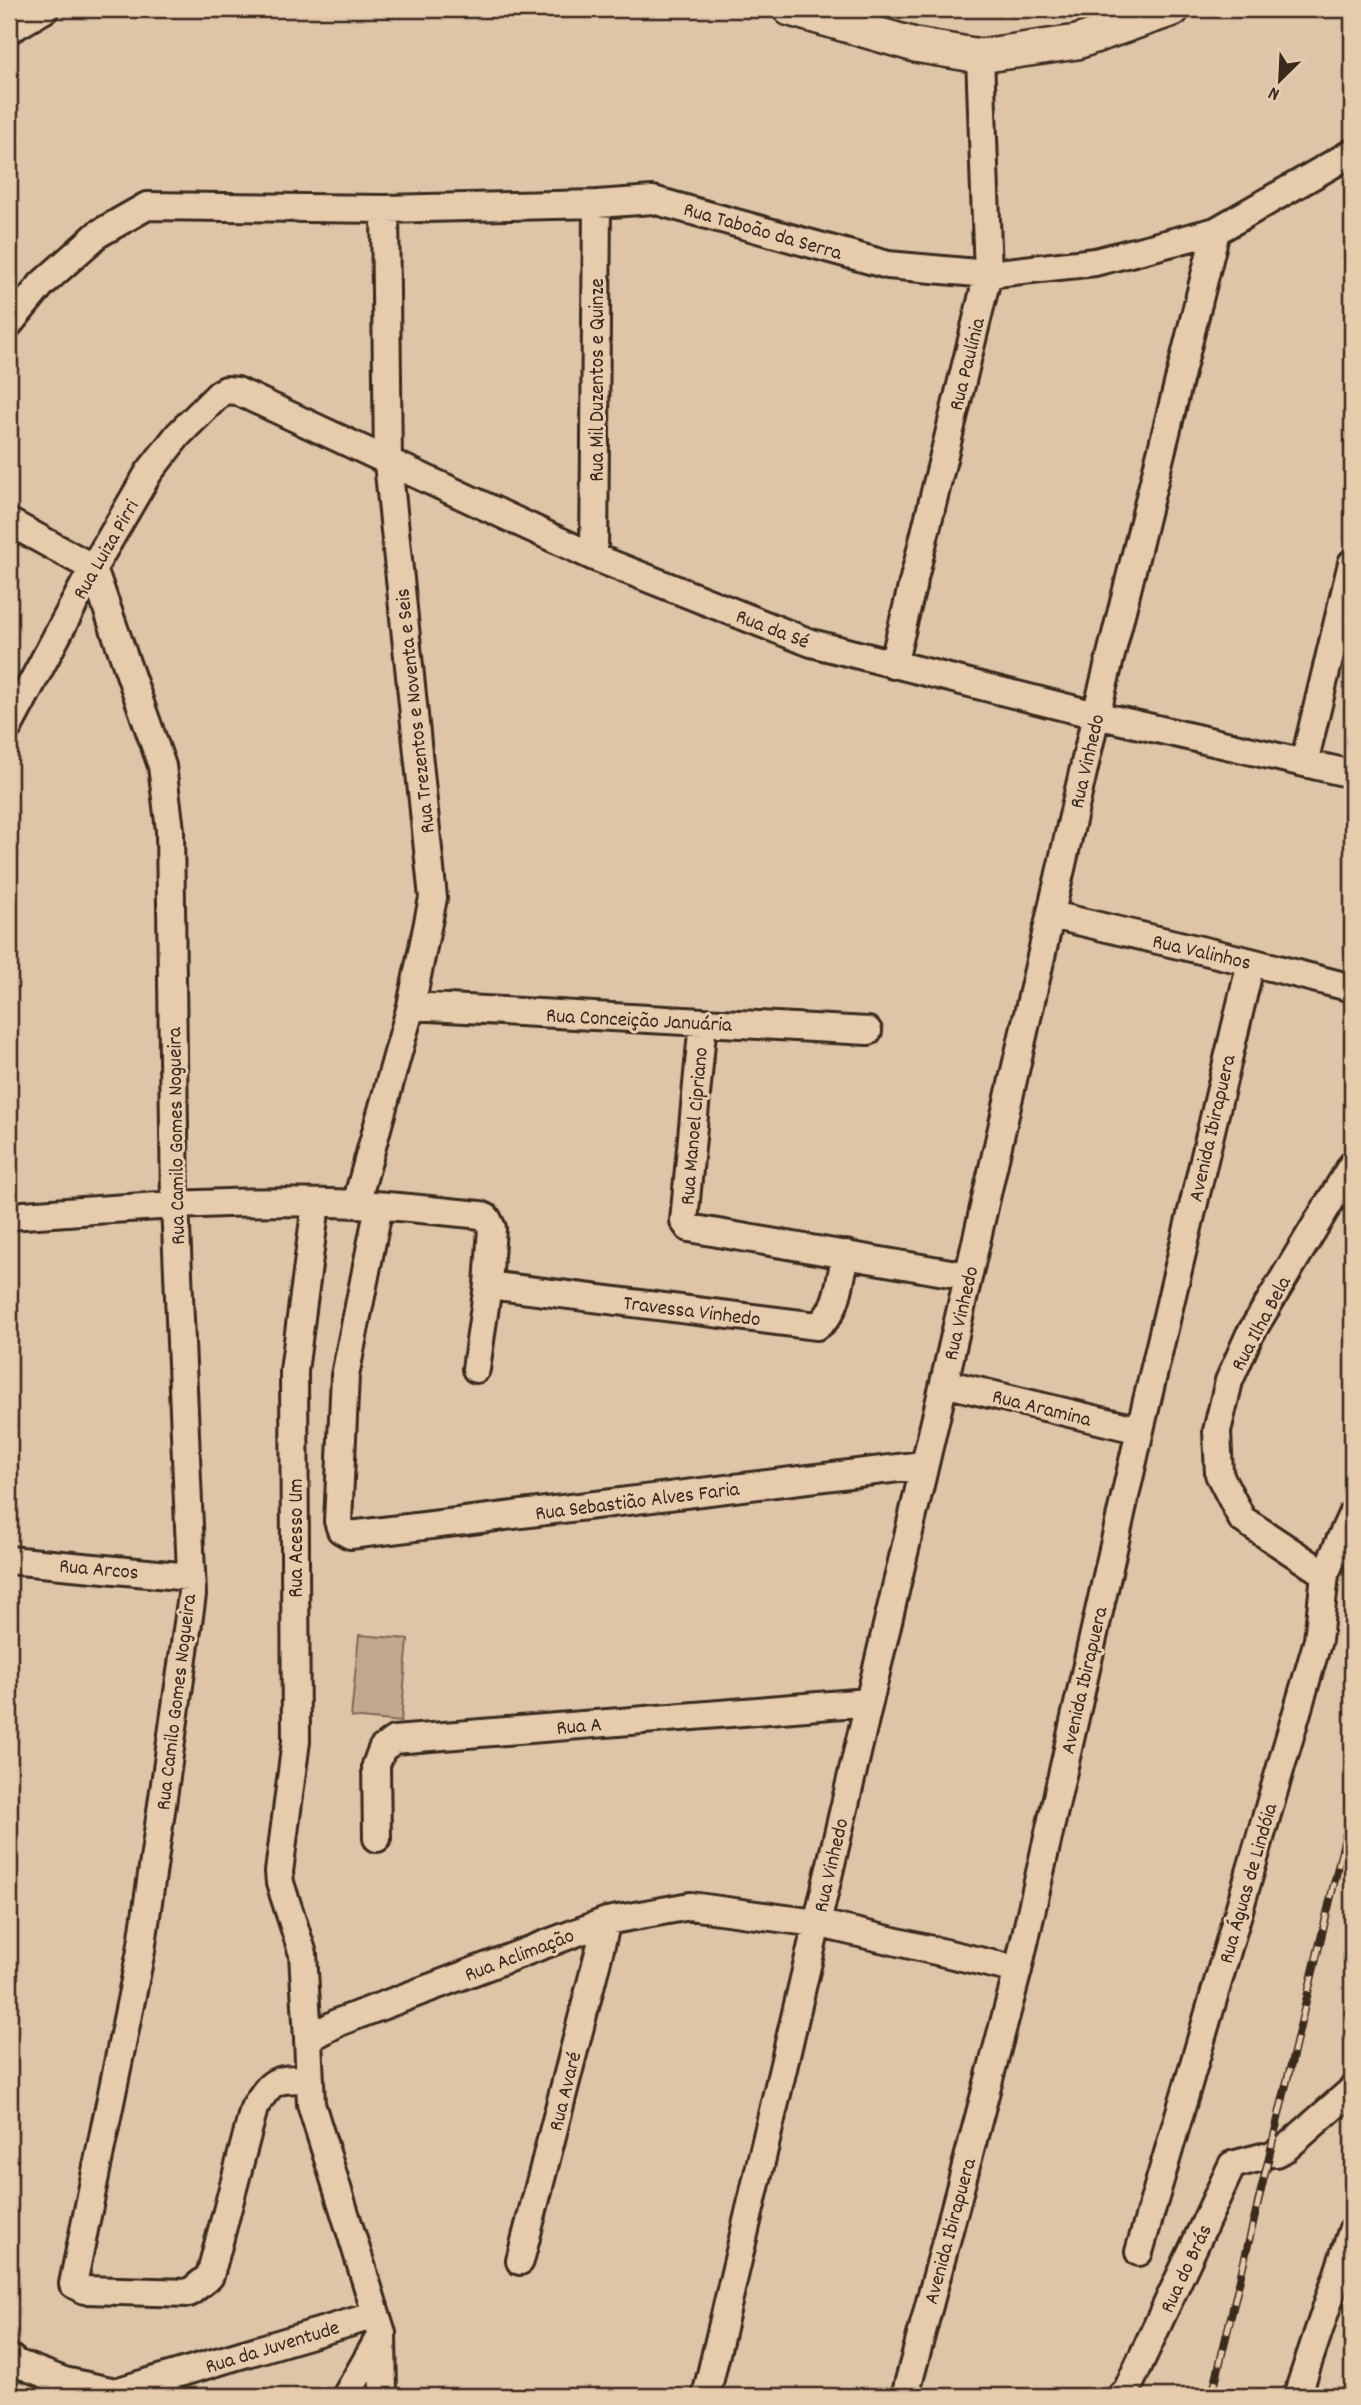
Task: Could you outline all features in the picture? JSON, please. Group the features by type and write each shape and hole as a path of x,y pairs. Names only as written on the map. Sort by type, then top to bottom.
{"main road":[{"path":"790,9 915,46 980,56 1077,42 1173,9"}],"street":[{"path":"9,30 45,9"},
{"name":"Rua Paulínia","path":"893,665 988,274 980,56"},
{"name":"Rua Taboão da Serra","path":"9,324 42,284 98,234 147,206 385,209 597,204 653,200 888,265 988,274 1095,262 1216,231 1352,153"},
{"name":"Rua Mil Duzentos e Quinze","path":"594,557 597,204"},
{"name":"Rua Trezentos e Noventa e Seis","path":"350,1535 341,1530 338,1521 345,1376 368,1205 433,898 388,463 385,209"},
{"name":"Rua Vinhedo","path":"706,2396 944,1383 1097,715 1216,231"},
{"name":"Rua da Sé","path":"226,390 237,391 594,557 811,643 1097,715 1352,774"},
{"name":"Rua Luiza Pirri","path":"9,726 93,568 156,463 178,435 226,390"},
{"path":"9,522 93,568"},
{"path":"1304,763 1352,563"},
{"name":"Rua Camilo Gomes Nogueira","path":"93,568 162,766 170,830 175,1204 192,1595 141,1951 73,2284 85,2290 189,2293 210,2276 254,2108 267,2088 280,2079 310,2079"},
{"name":"Rua Valinhos","path":"1052,915 1352,988"},
{"name":"Avenida Ibirapuera","path":"905,2396 1018,1970 1140,1430 1251,962"},
{"name":"Rua Conceição Januária","path":"411,1006 867,1031"},
{"name":"Rua Manoel Cipriano","path":"703,1022 684,1221 690,1228 846,1254"},
{"name":"Rua Ilha Bela","path":"1325,1574 1242,1519 1219,1474 1217,1431 1229,1381 1249,1336 1352,1164"},
{"path":"9,1216 175,1204 368,1205 480,1215 487,1218 492,1228 488,1285 476,1369"},
{"name":"Rua Acesso Um","path":"308,2039 303,1954 280,1883 279,1872 296,1741 294,1371 316,1204"},
{"path":"846,1254 968,1276"},
{"name":"Travessa Vinhedo","path":"488,1285 817,1326 825,1321 832,1311 846,1254"},
{"name":"Rua Aramina","path":"944,1383 1140,1430"},
{"name":"Rua Sebastião Alves Faria","path":"350,1535 923,1465"},
{"name":"Rua Águas de Lindóia","path":"1139,2252 1318,1640 1325,1574 1352,1514"},
{"name":"Rua Arcos","path":"9,1560 190,1577"},
{"name":"Rua A","path":"377,1838 376,1765 382,1749 394,1740 868,1702"},
{"name":"Rua Aclimação","path":"308,2039 339,2022 607,1921 690,1906 816,1923 1018,1970"},
{"name":"Rua Avaré","path":"520,2261 607,1921"},
{"path":"308,2039 311,2104 379,2324 383,2396"},
{"name":"Rua do Brás","path":"1121,2396 1127,2390 1160,2322 1233,2165 1286,2148 1352,2090"},
{"path":"1297,2396 1352,2231"},
{"path":"346,2396 379,2324"},
{"name":"Rua da Juventude","path":"9,2357 16,2363 64,2381 115,2392 379,2324"}],"shaded area":[{"path":"359,1635 408,1639 401,1722 351,1717"}],"railway":[{"path":"1212,2396 1352,1808"}]}
